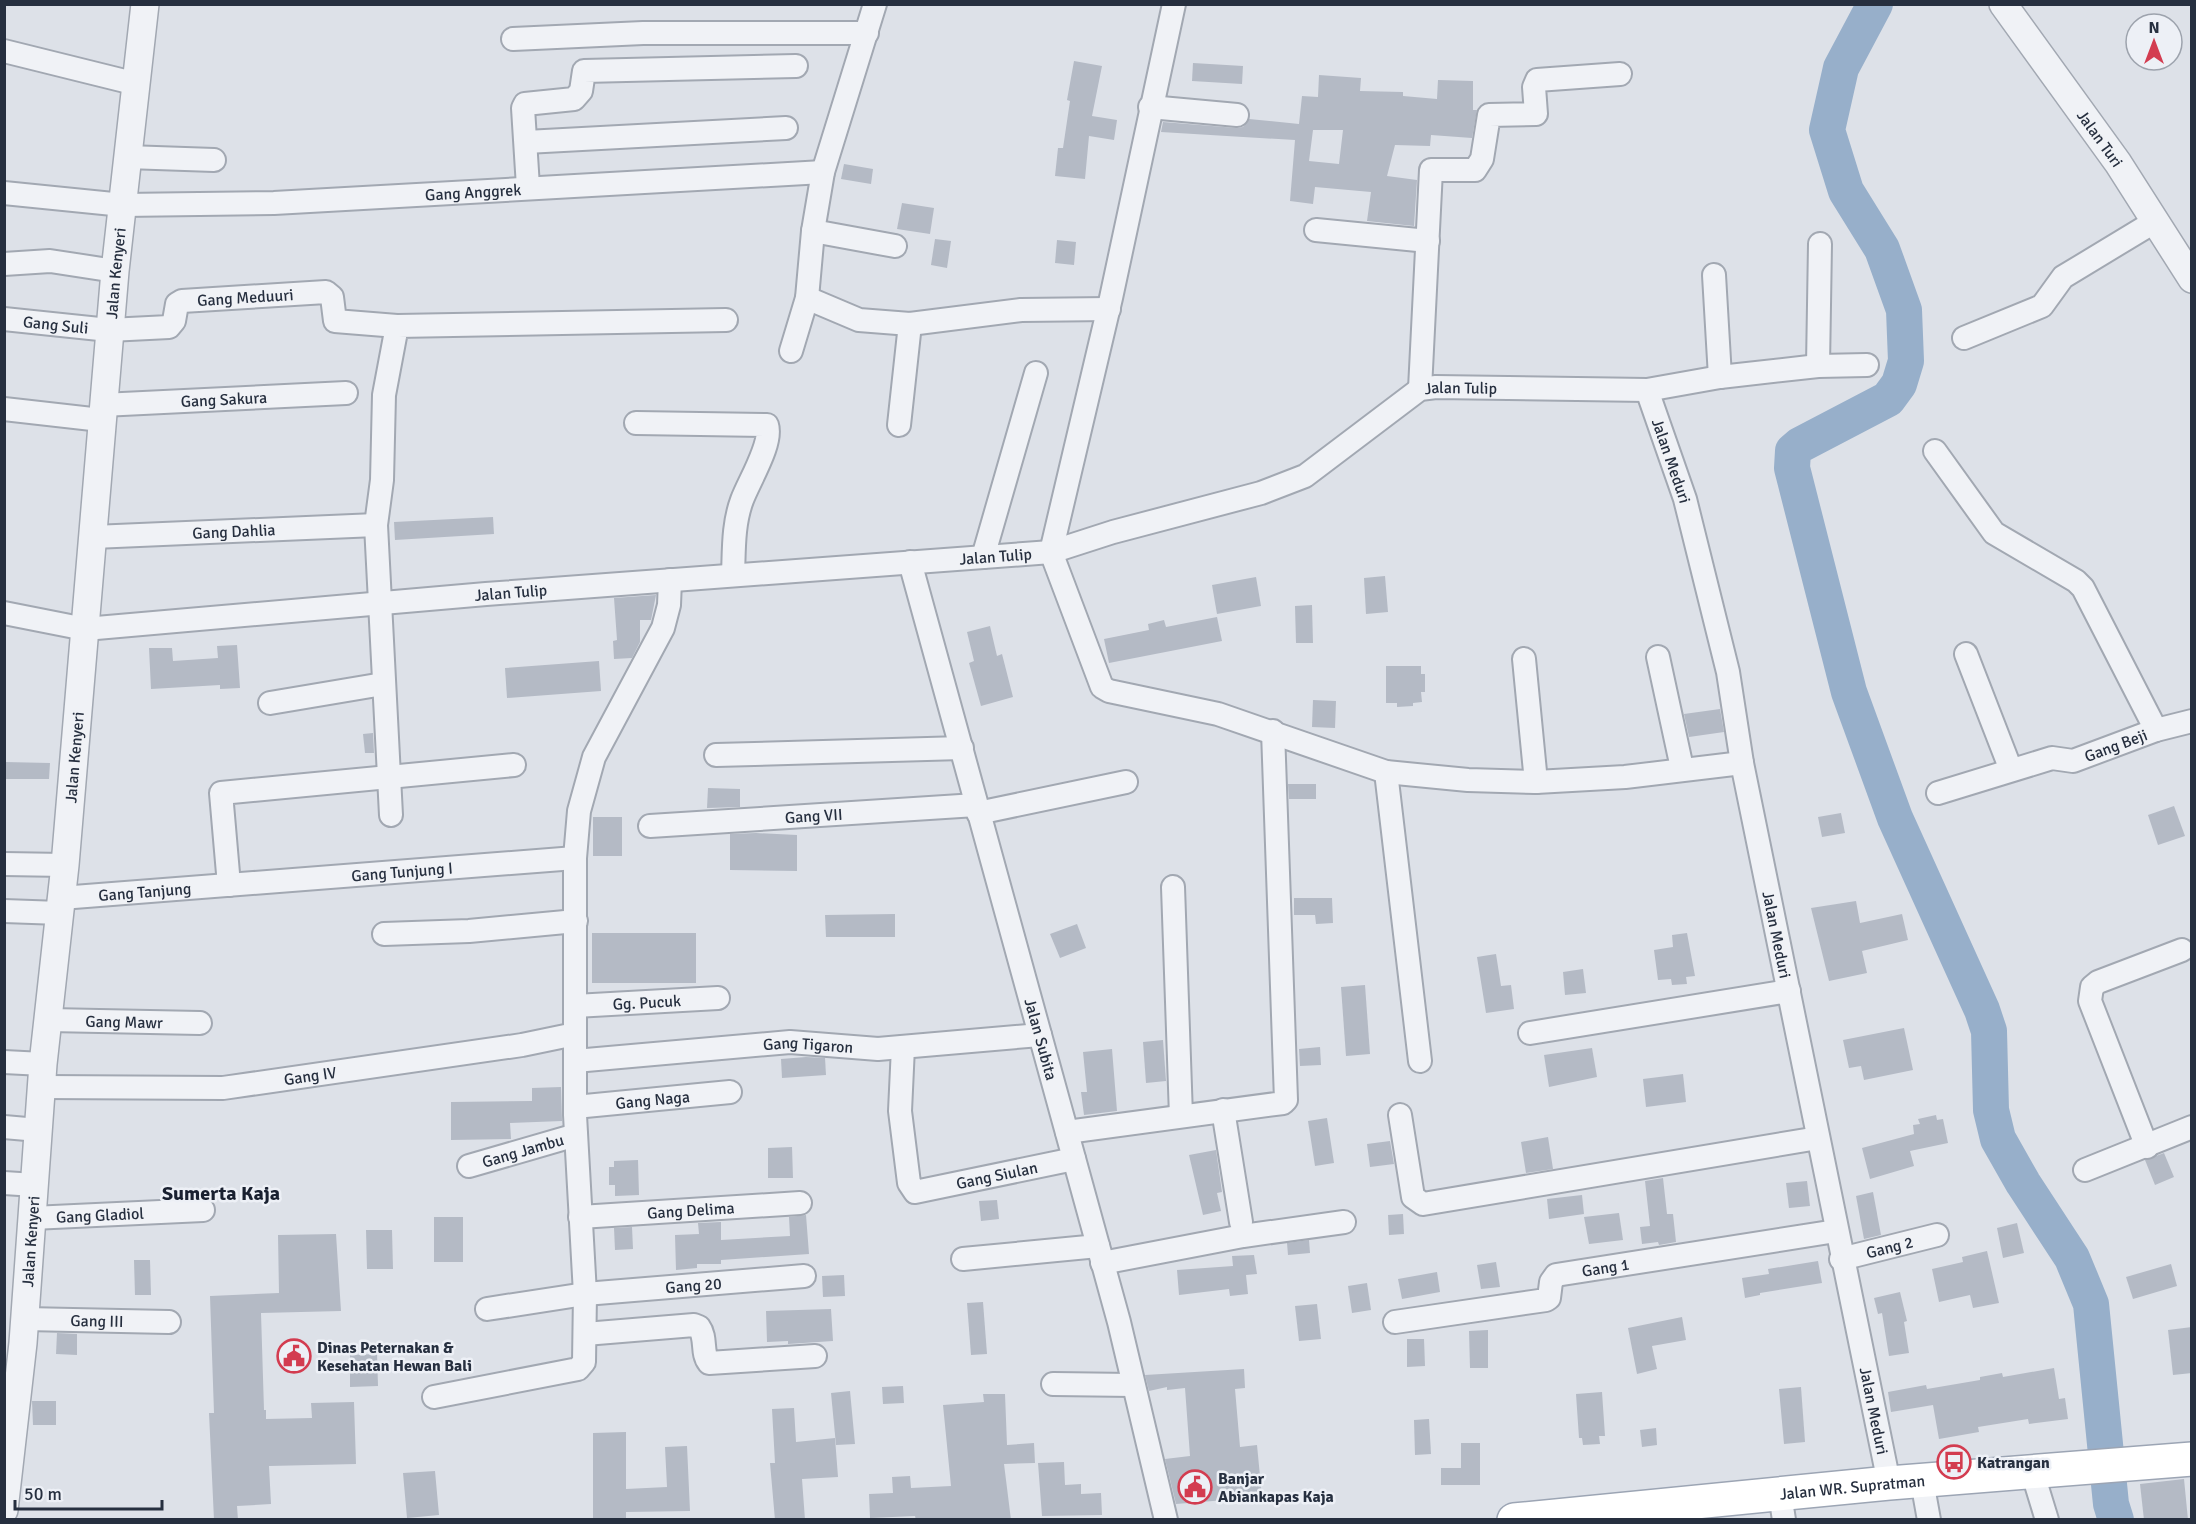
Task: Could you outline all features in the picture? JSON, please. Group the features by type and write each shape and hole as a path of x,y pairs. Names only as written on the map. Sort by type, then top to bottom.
{"main road":[{"name":"Jalan WR. Supratman","path":"1515,1520 1782,1507 1889,1484 2192,1459"}],"street":[{"name":"Jalan Kenyeri","path":"4,1510 11,1392 25,1320 38,1130 86,629 109,330 146,4"},
{"path":"790,351 807,298 813,231 823,172 875,4"},
{"path":"1174,4 1108,309 1051,552 1102,687 1108,691 1218,714 1273,731 1386,772 1468,780 1536,782 1625,777 1683,768 1742,763"},
{"name":"Jalan Turi","path":"2003,4 2118,163 2154,222 2184,251 2192,279"},
{"path":"513,39 643,33 867,33"},
{"path":"4,51 137,84"},
{"path":"528,188 525,104 574,99 581,91 581,75 588,70 796,66"},
{"path":"1420,389 1431,170 1476,170 1482,159 1489,115 1536,114 1534,87 1537,80 1620,74"},
{"path":"1150,107 1237,115"},
{"path":"526,142 786,128"},
{"path":"127,157 214,160"},
{"name":"Gang Anggrek","path":"4,193 123,205 274,203 823,172"},
{"path":"1964,338 2042,306 2063,277 2154,222"},
{"path":"1316,230 1428,241"},
{"path":"813,231 895,246"},
{"path":"1818,366 1820,244"},
{"path":"4,264 50,261 115,271"},
{"path":"1714,275 1720,377"},
{"name":"Gang Meduuri","path":"109,330 169,327 174,321 177,304 182,301 326,292 332,297 335,321 397,326"},
{"path":"807,298 859,320 910,324 1021,310 1108,309"},
{"name":"Gang Suli","path":"4,319 109,330"},
{"path":"392,815 378,604 376,525 382,480 384,395 397,326 726,320"},
{"path":"899,425 910,324"},
{"name":"Jalan Tulip","path":"4,613 86,629 669,580 1051,552 1113,532 1261,493 1305,476 1420,389 1436,387 1647,390 1720,377 1818,366 1868,364"},
{"path":"983,557 1036,373"},
{"name":"Jalan Meduri","path":"1647,390 1685,500 1728,672 1742,763 1841,1259 1889,1484"},
{"name":"Gang Sakura","path":"4,410 102,412 346,393"},
{"path":"636,423 766,425 769,431 765,447 741,501 734,530 733,575"},
{"path":"1935,451 1994,533 2076,581 2083,588 2156,730"},
{"name":"Gang Dahlia","path":"93,537 376,525"},
{"name":"Jalan Subita","path":"910,562 1100,1255 1166,1520"},
{"path":"434,1397 578,1369 585,1358 585,1294 575,1107 575,858 579,811 594,757 663,628 669,605 669,580"},
{"path":"1966,654 2012,770"},
{"path":"1659,657 1683,768"},
{"path":"1524,659 1536,782"},
{"path":"270,703 383,684"},
{"name":"Gang Beji","path":"1938,793 2052,758 2066,762 2073,761 2156,730 2191,723"},
{"path":"1067,1132 1283,1103 1287,1097 1273,731"},
{"path":"716,755 962,748"},
{"path":"229,885 221,793 514,765"},
{"path":"1386,772 1420,1061"},
{"name":"Gang VII","path":"650,826 977,809 1126,782"},
{"name":"Gang Tunjung I","path":"229,885 575,858"},
{"path":"4,864 65,865"},
{"name":"Gang Tanjung","path":"13,911 229,885"},
{"path":"1173,887 1181,1116"},
{"path":"384,934 469,931 576,921"},
{"path":"2147,1147 2090,1001 2092,987 2098,982 2181,950"},
{"path":"1530,1033 1789,990"},
{"name":"Gg. Pucuk","path":"575,1006 718,998"},
{"name":"Gang Mawr","path":"49,1020 200,1023"},
{"name":"Gang IV","path":"4,1062 43,1075 223,1088 522,1045 575,1034"},
{"name":"Gang Tigaron","path":"575,1061 790,1042 872,1049 1040,1035"},
{"name":"Gang Siulan","path":"903,1047 900,1111 910,1186 918,1192 1074,1159"},
{"name":"Gang Naga","path":"575,1107 730,1092"},
{"path":"1223,1110 1240,1222"},
{"path":"1400,1115 1413,1197 1423,1204 1818,1138"},
{"path":"4,1127 38,1130"},
{"path":"2085,1170 2192,1127"},
{"name":"Gang Jambu","path":"469,1166 576,1135"},
{"path":"4,1183 34,1185"},
{"name":"Gang Delima","path":"580,1217 800,1203"},
{"name":"Gang Gladiol","path":"32,1218 203,1210"},
{"path":"963,1258 1100,1255 1344,1222"},
{"name":"Gang 1","path":"1395,1322 1546,1300 1549,1298 1552,1279 1556,1275 1836,1231"},
{"name":"Gang 2","path":"1841,1259 1936,1235"},
{"name":"Gang 20","path":"487,1309 585,1294 804,1276"},
{"name":"Gang III","path":"25,1320 169,1322"},
{"path":"585,1334 694,1325 703,1332 705,1358 709,1363 814,1356"},
{"path":"1053,1384 1134,1385"},
{"path":"2032,1471 2048,1520"},
{"path":"1922,1481 1929,1520"}],"building":[{"path":"1074,61 1102,66 1092,116 1117,120 1114,140 1089,136 1085,179 1055,176 1058,148 1063,148 1070,101 1067,100"},
{"path":"1193,63 1243,66 1242,84 1192,81"},
{"path":"1319,75 1361,78 1360,91 1403,92 1403,96 1437,99 1438,80 1473,81 1473,110 1477,110 1472,138 1431,135 1430,146 1395,145 1387,176 1417,180 1414,226 1367,221 1371,192 1315,187 1313,204 1290,201 1295,140 1161,132 1163,122 1236,128 1243,127 1249,119 1299,124 1302,96 1318,97","holes":["1313,130 1343,130 1339,164 1309,161"]},
{"path":"844,164 873,169 871,184 841,179"},
{"path":"902,203 934,208 930,234 897,229"},
{"path":"935,239 951,241 947,268 931,265"},
{"path":"1057,240 1076,242 1074,265 1055,263"},
{"path":"493,517 494,534 395,540 394,522"},
{"path":"1385,576 1388,612 1366,614 1364,578"},
{"path":"1256,577 1261,606 1217,614 1212,585"},
{"path":"656,595 651,620 640,620 640,642 632,658 614,659 613,641 617,640 614,598"},
{"path":"1312,605 1313,643 1296,643 1295,606"},
{"path":"1217,617 1222,641 1109,663 1104,639 1149,630 1148,624 1164,620 1166,627"},
{"path":"990,626 997,656 1002,654 1013,697 981,706 969,663 974,661 967,632"},
{"path":"237,645 240,688 220,689 220,685 151,689 149,648 172,648 173,661 218,658 217,646"},
{"path":"599,661 601,691 507,698 505,668"},
{"path":"1386,666 1421,666 1421,674 1425,674 1425,692 1421,692 1422,702 1413,703 1413,706 1397,707 1397,703 1386,703"},
{"path":"1313,700 1336,701 1335,728 1312,727"},
{"path":"1720,709 1724,732 1689,737 1684,714"},
{"path":"373,733 374,753 365,753 363,734"},
{"path":"5,762 50,763 49,779 4,779"},
{"path":"1288,784 1316,784 1316,799 1289,799"},
{"path":"708,788 740,789 740,807 707,808"},
{"path":"2174,806 2185,836 2158,845 2148,815"},
{"path":"1841,813 1845,833 1822,837 1818,817"},
{"path":"593,817 622,817 622,856 593,856"},
{"path":"730,834 797,835 797,871 730,870"},
{"path":"1294,898 1332,898 1333,923 1316,924 1315,915 1294,915"},
{"path":"1856,901 1860,923 1902,914 1908,940 1862,951 1867,973 1829,981 1811,908"},
{"path":"895,914 895,937 826,937 825,915"},
{"path":"1077,924 1086,948 1060,958 1050,934"},
{"path":"592,933 696,933 696,983 592,983"},
{"path":"1687,933 1695,976 1686,977 1687,984 1672,985 1671,979 1658,980 1654,950 1673,947 1672,935"},
{"path":"1496,954 1501,986 1511,985 1514,1009 1486,1013 1477,957"},
{"path":"1583,969 1586,993 1565,995 1563,972"},
{"path":"1365,985 1370,1054 1346,1056 1341,987"},
{"path":"1904,1028 1913,1070 1864,1080 1861,1066 1849,1068 1843,1040"},
{"path":"1163,1040 1166,1081 1146,1083 1143,1042"},
{"path":"1320,1047 1321,1065 1300,1066 1299,1049"},
{"path":"1592,1048 1597,1077 1549,1087 1544,1055"},
{"path":"1112,1049 1117,1111 1084,1115 1081,1092 1087,1092 1083,1052"},
{"path":"825,1058 826,1075 782,1078 781,1059"},
{"path":"1683,1074 1686,1102 1646,1107 1643,1079"},
{"path":"561,1087 562,1121 510,1123 511,1139 451,1140 451,1102 532,1101 532,1088"},
{"path":"1936,1115 1937,1120 1943,1119 1948,1143 1910,1151 1914,1166 1870,1179 1862,1148 1914,1134 1913,1125 1920,1124 1918,1119"},
{"path":"1327,1118 1334,1163 1315,1166 1308,1121"},
{"path":"1548,1137 1553,1169 1526,1173 1521,1142"},
{"path":"1390,1141 1394,1164 1370,1167 1367,1144"},
{"path":"792,1147 793,1178 768,1178 768,1148"},
{"path":"1216,1150 1222,1192 1217,1193 1221,1211 1203,1215 1189,1155"},
{"path":"2164,1153 2174,1177 2155,1185 2145,1160"},
{"path":"638,1160 639,1195 615,1196 615,1185 609,1185 609,1167 614,1167 614,1161"},
{"path":"1663,1178 1667,1214 1673,1214 1676,1242 1659,1245 1658,1242 1642,1244 1640,1227 1650,1226 1645,1181"},
{"path":"1807,1181 1810,1206 1789,1208 1786,1183"},
{"path":"1873,1192 1881,1235 1864,1239 1856,1196"},
{"path":"1582,1195 1584,1214 1549,1219 1547,1199"},
{"path":"997,1200 999,1219 981,1221 979,1201"},
{"path":"1619,1213 1623,1240 1589,1244 1584,1217"},
{"path":"1403,1214 1404,1234 1389,1235 1388,1215"},
{"path":"806,1215 809,1254 721,1260 721,1264 697,1264 697,1268 676,1270 675,1235 699,1234 698,1223 721,1222 721,1240 790,1236 789,1217"},
{"path":"434,1217 463,1217 463,1262 434,1262"},
{"path":"2017,1223 2024,1253 2003,1258 1997,1228"},
{"path":"632,1227 633,1249 615,1250 614,1228"},
{"path":"366,1230 392,1230 393,1269 367,1269"},
{"path":"336,1234 341,1311 261,1313 264,1410 266,1410 266,1419 312,1418 311,1403 354,1402 356,1464 269,1466 271,1504 237,1506 238,1520 214,1520 209,1413 214,1413 210,1296 279,1293 278,1235"},
{"path":"1309,1240 1310,1253 1288,1255 1287,1243"},
{"path":"1987,1251 1999,1303 1973,1308 1970,1295 1939,1302 1932,1269 1963,1262 1962,1257"},
{"path":"1254,1255 1257,1274 1246,1275 1248,1294 1230,1296 1229,1289 1179,1295 1177,1270 1233,1266 1232,1256"},
{"path":"134,1260 150,1260 151,1295 135,1295"},
{"path":"1818,1261 1822,1283 1760,1293 1760,1295 1745,1298 1742,1278 1769,1274 1768,1269"},
{"path":"1496,1262 1500,1287 1481,1289 1477,1265"},
{"path":"2171,1264 2177,1286 2133,1299 2126,1277"},
{"path":"1437,1272 1440,1292 1402,1299 1398,1279"},
{"path":"844,1275 845,1296 823,1297 822,1276"},
{"path":"1367,1283 1371,1310 1352,1313 1348,1286"},
{"path":"1900,1292 1907,1321 1904,1322 1909,1353 1889,1356 1882,1313 1878,1314 1874,1298"},
{"path":"983,1302 987,1354 971,1355 967,1303"},
{"path":"1317,1304 1321,1339 1299,1341 1295,1306"},
{"path":"831,1309 833,1341 788,1344 788,1341 767,1342 766,1311"},
{"path":"1682,1317 1686,1340 1652,1346 1657,1369 1637,1374 1628,1328"},
{"path":"2192,1327 2192,1373 2173,1375 2168,1330"},
{"path":"1488,1330 1488,1368 1470,1368 1469,1331"},
{"path":"57,1333 77,1334 77,1355 56,1354"},
{"path":"1407,1339 1424,1339 1425,1366 1407,1367"},
{"path":"377,1354 378,1386 350,1387 350,1355"},
{"path":"2054,1368 2059,1399 2065,1398 2068,1419 2029,1424 2028,1419 1978,1427 1979,1432 1939,1439 1933,1405 1891,1412 1888,1392 1926,1385 1927,1389 1980,1380 1980,1377 2002,1373 2003,1377"},
{"path":"1244,1369 1245,1388 1235,1389 1240,1447 1257,1445 1262,1497 1176,1504 1165,1459 1190,1456 1185,1388 1167,1390 1167,1387 1149,1391 1145,1375"},
{"path":"903,1386 904,1403 883,1404 882,1387"},
{"path":"1801,1387 1805,1442 1784,1444 1779,1389"},
{"path":"850,1391 855,1444 836,1445 831,1393"},
{"path":"1602,1392 1605,1436 1599,1436 1600,1444 1583,1445 1582,1438 1579,1438 1576,1394"},
{"path":"983,1394 1005,1394 1007,1445 1034,1443 1035,1463 1004,1464 1011,1520 916,1520 915,1516 870,1518 869,1494 893,1493 892,1477 910,1476 911,1488 951,1486 943,1405 984,1402"},
{"path":"32,1401 56,1401 56,1425 33,1425"},
{"path":"794,1408 796,1442 835,1438 838,1477 802,1479 805,1520 775,1520 770,1463 775,1463 772,1409"},
{"path":"1429,1419 1431,1454 1415,1455 1414,1420"},
{"path":"1656,1428 1657,1445 1642,1447 1640,1430"},
{"path":"626,1432 626,1489 667,1487 665,1447 687,1446 690,1511 626,1512 626,1520 593,1520 593,1433"},
{"path":"1461,1443 1480,1443 1480,1485 1441,1485 1441,1468 1461,1468"},
{"path":"1064,1462 1065,1485 1081,1484 1081,1494 1101,1493 1102,1515 1042,1516 1038,1463"},
{"path":"435,1471 439,1515 407,1518 403,1473"},
{"path":"2184,1479 2188,1520 2144,1520 2140,1484"}],"waterway":[{"path":"1875,4 1841,68 1827,130 1846,191 1882,249 1904,310 1906,361 1899,384 1888,399 1800,445 1793,451 1792,468 1849,692 1895,818 1982,1010 1989,1031 1991,1110 1998,1139 2023,1183 2072,1258 2091,1304 2111,1504 2116,1520"}],"place":[{"name":"Dinas Peternakan & Kesehatan Hewan Bali","path":"294,1356"},
{"name":"Katrangan","path":"1954,1462"},
{"name":"Banjar Abiankapas Kaja","path":"1195,1487"}],"district":[{"name":"Sumerta Kaja","path":"221,1193"}]}
